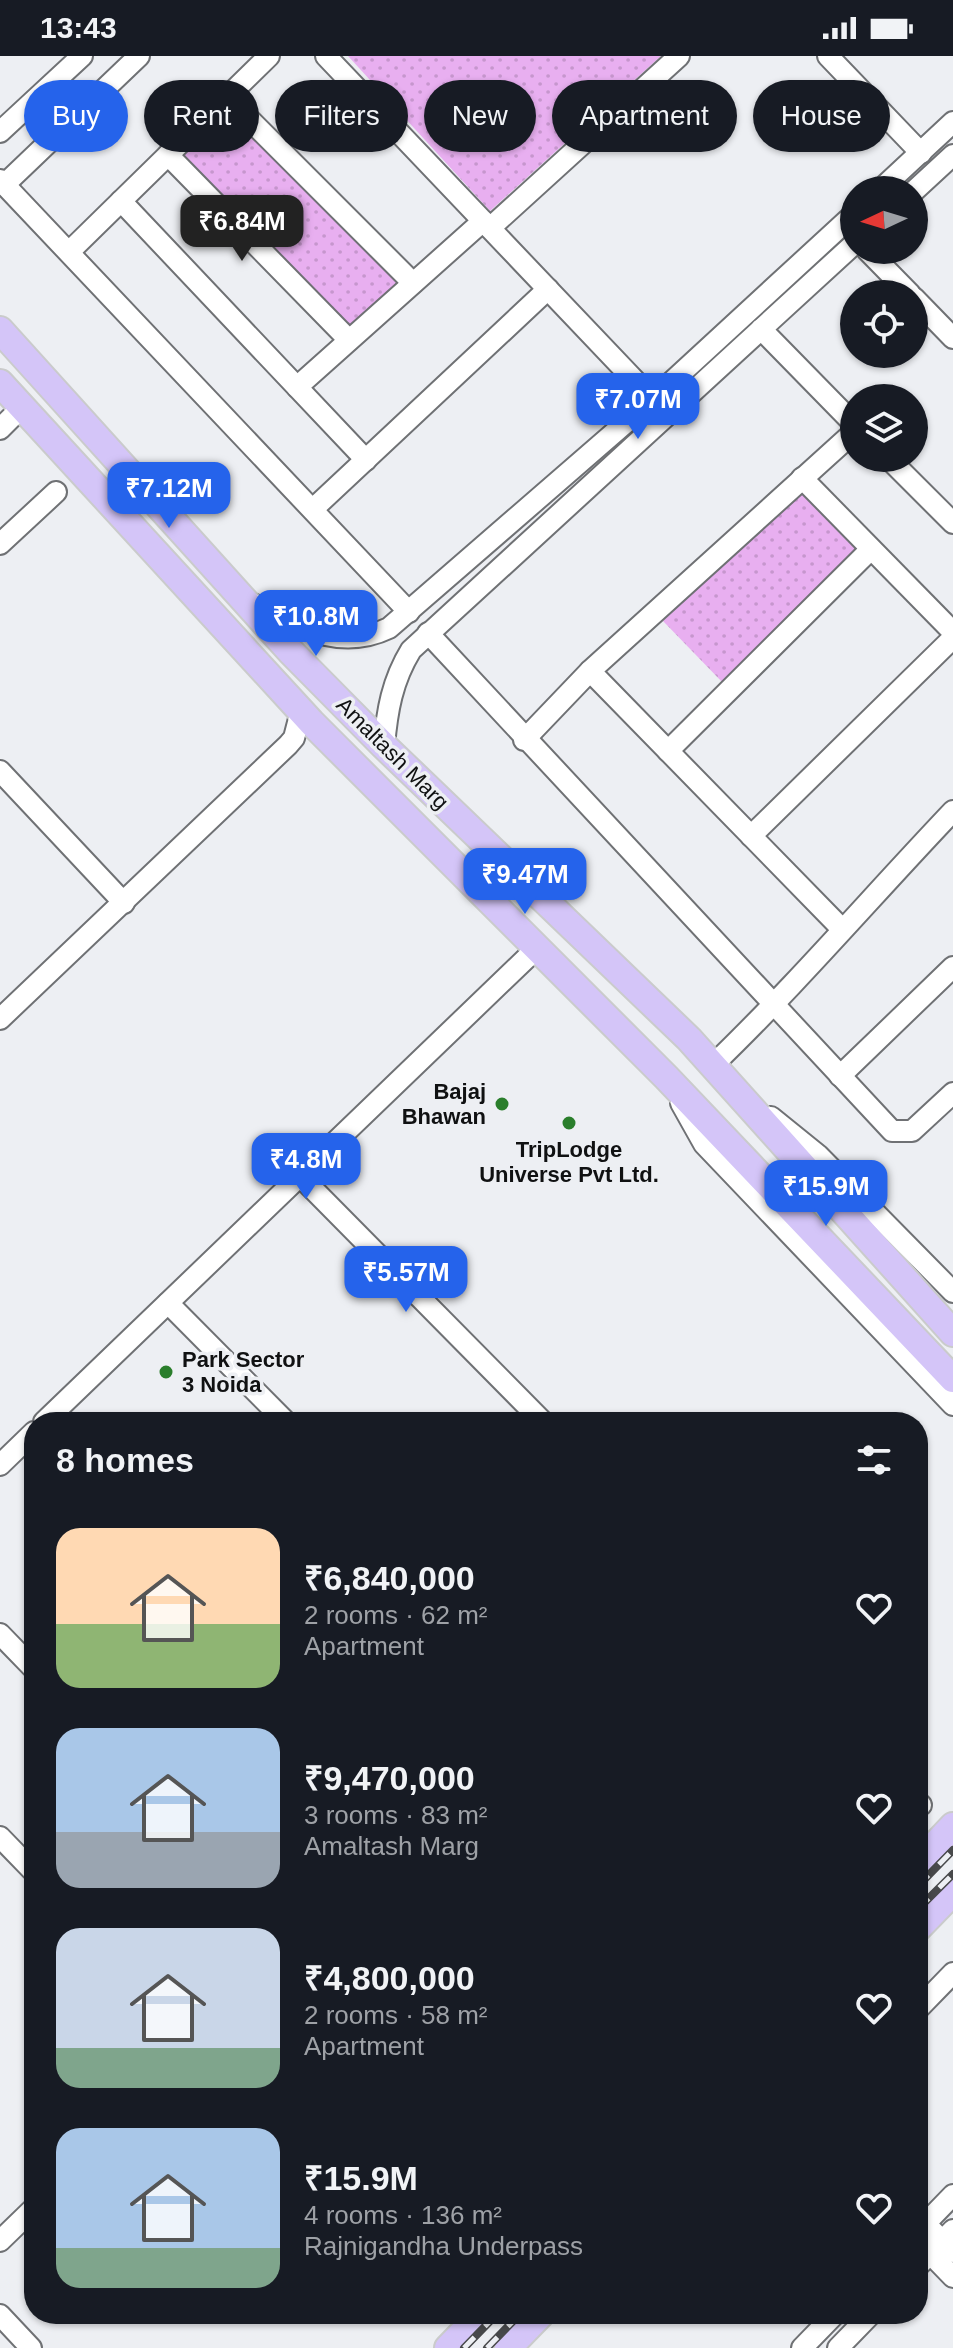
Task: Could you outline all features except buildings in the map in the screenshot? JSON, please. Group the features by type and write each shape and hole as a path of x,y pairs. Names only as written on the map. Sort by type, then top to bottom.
{"main road":[{"name":"Amaltash Marg","path":"0,330 291,652 713,1065 953,1333"},
{"name":"Amaltash Marg","path":"0,383 321,733 666,1077 953,1379"},
{"path":"928,1852 953,1826"},
{"path":"928,1918 953,1892"},
{"path":"448,2348 471,2324"},
{"path":"508,2348 531,2324"}],"street":[{"path":"0,132 82,56"},
{"path":"139,56 2,183 409,612"},
{"path":"244,80 269,56"},
{"path":"326,56 667,414"},
{"path":"297,387 413,283 487,225 679,56"},
{"path":"828,56 921,153"},
{"path":"896,176 953,122"},
{"path":"259,129 413,283"},
{"path":"69,252 171,152"},
{"path":"168,155 349,340"},
{"path":"928,180 950,164"},
{"path":"121,201 366,460"},
{"path":"249,602 317,636 375,635 409,612 840,234"},
{"path":"384,746 387,708 398,671 411,650 840,257"},
{"path":"881,264 896,280"},
{"path":"313,509 548,289"},
{"path":"928,312 953,338"},
{"path":"761,329 840,410"},
{"path":"0,429 22,407"},
{"path":"524,740 590,671 840,444"},
{"path":"902,472 953,523"},
{"path":"802,478 953,632"},
{"path":"0,544 56,492"},
{"path":"668,751 871,549"},
{"path":"428,633 524,740 776,1004 892,1131 903,1133 920,1126 953,1093"},
{"path":"751,836 953,638"},
{"path":"590,671 841,928"},
{"path":"0,1019 294,738 301,711"},
{"path":"294,738 321,733"},
{"path":"0,771 124,903"},
{"path":"713,1065 776,1004 841,928 953,811"},
{"path":"54,1412 537,948"},
{"path":"840,1076 953,967"},
{"path":"666,1077 704,1144 953,1405"},
{"path":"736,1090 818,1155 953,1292"},
{"path":"300,1176 533,1412"},
{"path":"168,1303 276,1412"},
{"path":"0,1465 24,1442"},
{"path":"0,1634 24,1659"},
{"path":"0,1837 24,1862"},
{"path":"928,1999 953,1973"},
{"path":"953,2195 931,2239 953,2277"},
{"path":"0,2241 24,2218"},
{"path":"0,2315 31,2348"},
{"path":"802,2348 825,2324"},
{"path":"838,2348 861,2324"}],"shaded area":[{"path":"348,56 661,56 635,80 552,80 552,152 555,152 490,211 436,152 536,152 536,80 424,80 424,139 408,121 408,80 370,80"},
{"path":"259,129 275,145 275,152 282,152 413,283 349,340 168,155 171,152 259,152"},
{"path":"799,489 860,552 724,684 663,621"}],"railway":[{"path":"928,1876 953,1850"},
{"path":"928,1899 953,1874"},
{"path":"464,2348 487,2324"},
{"path":"487,2348 510,2324"}],"place":[{"name":"Bajaj Bhawan","path":"502,1104"},
{"name":"TripLodge Universe Pvt Ltd.","path":"569,1123"},
{"name":"Park Sector 3 Noida","path":"166,1372"}]}
